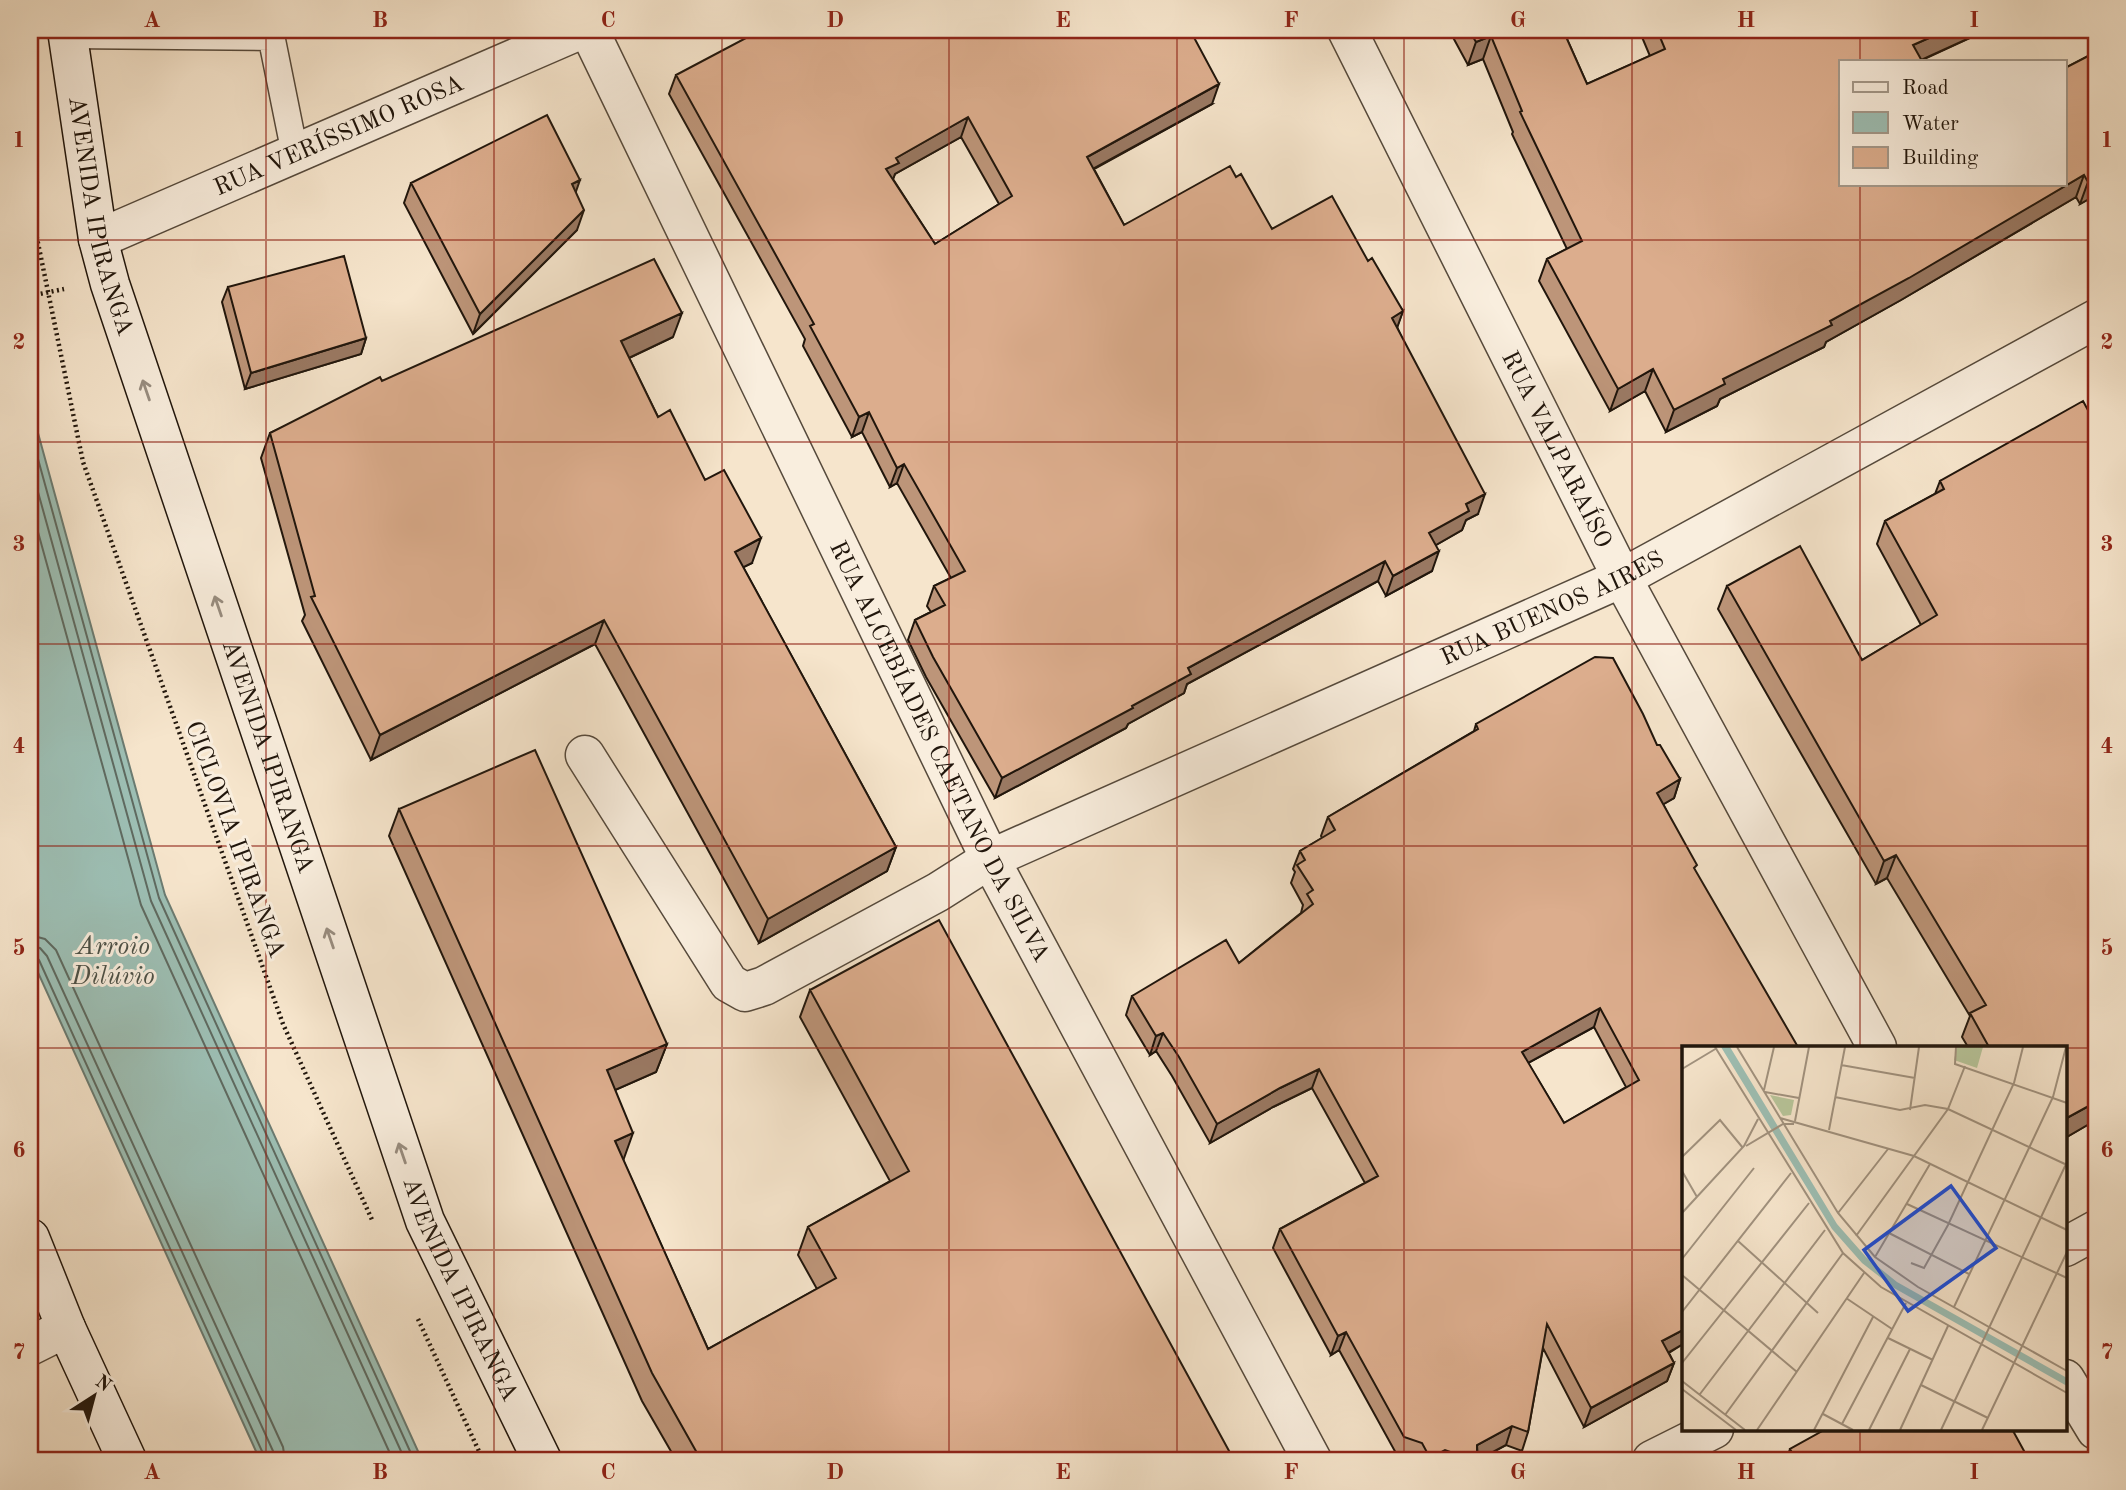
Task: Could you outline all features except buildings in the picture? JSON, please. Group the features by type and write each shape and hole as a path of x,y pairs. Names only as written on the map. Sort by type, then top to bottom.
{"street":[{"name":"RUA VERÍSSIMO ROSA","path":"98,239 580,30"},
{"name":"RUA ALCEBÍADES CAETANO DA SILVA","path":"589,30 990,859 1312,1460"},
{"name":"RUA VALPARAÍSO","path":"1347,30 1622,578 1876,1046"},
{"name":"AVENIDA IPIRANGA","path":"68,32 98,239 114,298 425,1221 542,1460"},
{"name":"RUA BUENOS AIRES","path":"585,755 730,983 745,992 764,986 927,898 990,859 1622,578 2096,319"},
{"path":"2066,1246 2096,1230"},
{"path":"30,1238 66,1328 127,1460"},
{"path":"30,1346 66,1328"},
{"path":"2066,1381 2096,1430"},
{"path":"1652,1460 1712,1430"}],"lane":[{"path":"68,32 271,33 295,154"}],"path":[{"name":"CICLOVIA IPIRANGA","path":"30,204 83,462 283,1024 374,1223"},
{"path":"30,296 47,291"},
{"path":"414,1311 483,1460"}],"water":[{"name":"Arroio Dilúvio","path":"30,404 165,895 422,1460 260,1460 30,955"}]}
